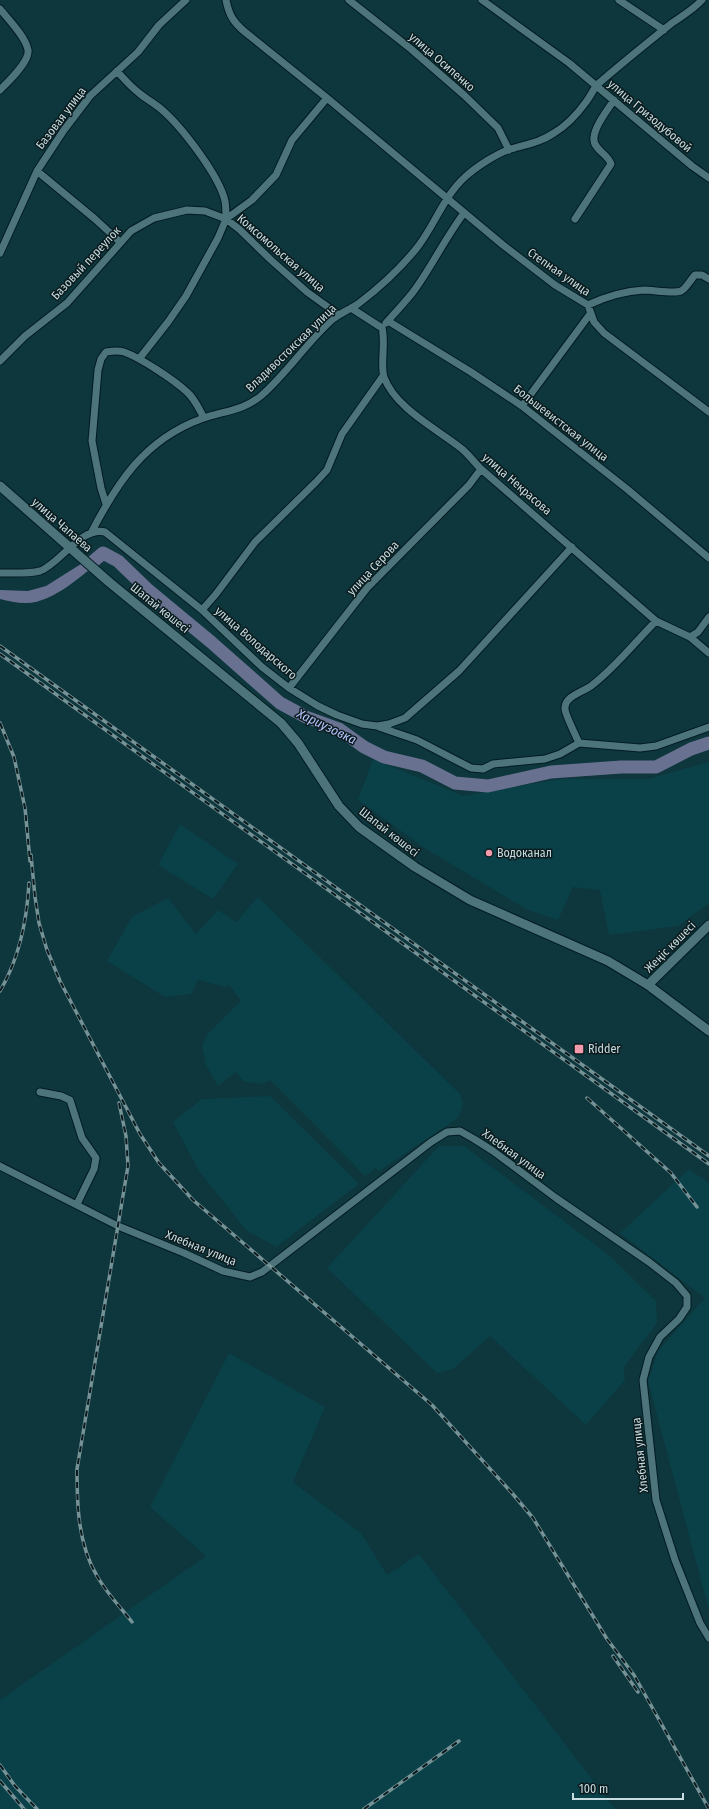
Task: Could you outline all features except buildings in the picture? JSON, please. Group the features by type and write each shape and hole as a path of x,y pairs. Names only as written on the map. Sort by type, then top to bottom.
{"street":[{"name":"Базовая улица","path":"0,253 37,171 64,130 90,96 138,52 159,25 186,0"},
{"name":"Степная улица","path":"226,0 228,12 234,23 327,98 464,213 555,285 588,305 594,322 604,333 709,412"},
{"name":"улица Осипенко","path":"349,0 412,49 464,95 498,128 509,150"},
{"name":"улица Гризодубовой","path":"482,0 570,63 692,166 709,178"},
{"path":"619,0 664,30"},
{"name":"Владивостокская улица","path":"91,533 106,504 123,478 136,462 176,430 204,418 239,410 260,397 278,380 304,349 339,315 351,308 385,282 417,248 447,198 469,173 509,150 533,144 554,133 586,102 596,86 630,56 702,0"},
{"path":"0,8 25,42 28,51 26,58 18,71 0,90"},
{"name":"Комсомольская улица","path":"117,71 128,84 160,108 172,120 198,153 215,177 225,202 226,219 239,229 307,292 339,315"},
{"path":"139,359 186,296 218,238 226,219 252,200 276,175 292,140 327,98"},
{"path":"575,219 611,164 607,157 592,140 596,128 614,100"},
{"path":"37,171 96,219 120,242"},
{"name":"Базовый переулок","path":"0,361 25,336 67,303 131,231 154,218 187,210 205,211 226,219"},
{"path":"202,610 216,594 255,542 316,482 326,470 342,434 383,376 384,343 382,328 415,289 432,263 448,234 464,213"},
{"path":"588,305 617,295 643,290 682,291 695,275 702,275 709,279"},
{"path":"351,308 382,328"},
{"path":"522,406 590,314"},
{"name":"Большевистская улица","path":"388,321 465,368 522,406 627,489 709,558"},
{"path":"106,504 101,488 92,441 98,370 101,359 106,352 124,352 139,359 187,392 198,406 204,418"},
{"name":"улица Некрасова","path":"383,376 392,392 405,406 463,450 481,469 656,621 690,637 709,653"},
{"name":"улица Серова","path":"289,688 367,588 469,485 481,469"},
{"name":"улица Чапаева","path":"0,486 109,582"},
{"name":"улица Володарского","path":"91,533 100,530 105,532 202,610 257,662 289,688 330,712 362,724 377,726 389,724 405,718 459,671 572,547"},
{"path":"0,573 41,570 69,547 91,533"},
{"name":"Шапай көшесі","path":"109,582 281,723 298,743 339,806 359,827 415,867 470,900 608,961 648,986 709,1031"},
{"path":"690,637 698,632 709,617"},
{"path":"579,743 564,710 566,703 571,697 591,686 611,669 656,621"},
{"path":"377,726 417,740 471,768 483,769 493,764 545,759 560,754 579,743 640,748 656,746 709,727"},
{"name":"Жеңіс көшесі","path":"648,986 709,925"},
{"path":"40,1092 61,1096 70,1100 82,1138 96,1158 94,1169 76,1204"},
{"name":"Хлебная улица","path":"0,1166 118,1226 223,1271 250,1277 262,1272 431,1142 447,1132 460,1131 493,1151 556,1198 655,1266 676,1283 687,1296 687,1307 678,1319 660,1337 649,1357 643,1380 656,1500 675,1560 700,1623 709,1638"}],"shaded area":[{"path":"100,552 105,557 78,579 57,593 36,602 25,603 0,599 0,590 28,591 46,586"},
{"path":"373,759 463,796 561,779 648,779 709,762 709,903 678,926 609,935 600,890 573,887 558,920 528,910 426,849 358,800"},
{"path":"180,824 238,864 213,899 158,865"},
{"path":"258,897 460,1094 463,1103 459,1117 379,1171 376,1168 365,1176 270,1080 262,1084 243,1081 236,1072 218,1086 206,1065 202,1046 206,1036 241,1001 229,985 226,987 198,980 191,994 165,997 107,961 132,917 168,898 196,934 218,910 236,922"},
{"path":"270,1096 359,1184 276,1247 246,1230 199,1171 173,1122 202,1099"},
{"path":"439,1146 464,1146 609,1255 656,1301 657,1323 624,1367 625,1380 586,1425 490,1336 453,1369 437,1373 327,1268"},
{"path":"689,1169 709,1183 709,1610 648,1381 658,1351 705,1298 620,1233"},
{"path":"229,1353 325,1407 293,1482 361,1533 387,1575 419,1554 615,1809 0,1809 0,1700 206,1556 150,1507"}],"waterway":[{"name":"Хариузовка","path":"89,565 103,553 118,561 147,589 211,642 280,703 306,717 339,729 364,747 384,757 422,766 455,783 488,786 551,772 621,767 656,767 691,749 709,743"}],"railway":[{"path":"0,646 709,1156"},
{"path":"0,654 709,1164"},
{"path":"0,723 14,757 25,808 30,861"},
{"path":"31,855 39,923 47,950 60,981 140,1134 159,1163 193,1200 432,1405 512,1493 533,1518 607,1639 634,1675 709,1809"},
{"path":"0,991 7,979 21,938 29,883"},
{"path":"587,1098 671,1173 697,1207"},
{"path":"119,1103 126,1136 128,1166 77,1469 77,1483 78,1511 82,1538 91,1564 105,1588 132,1622"},
{"path":"613,1656 638,1692"},
{"path":"364,1809 459,1741"},
{"path":"0,1765 15,1786 37,1809"},
{"path":"0,1781 24,1809"}],"place":[{"name":"Водоканал","path":"489,853"},
{"name":"Ridder","path":"579,1049"}]}
